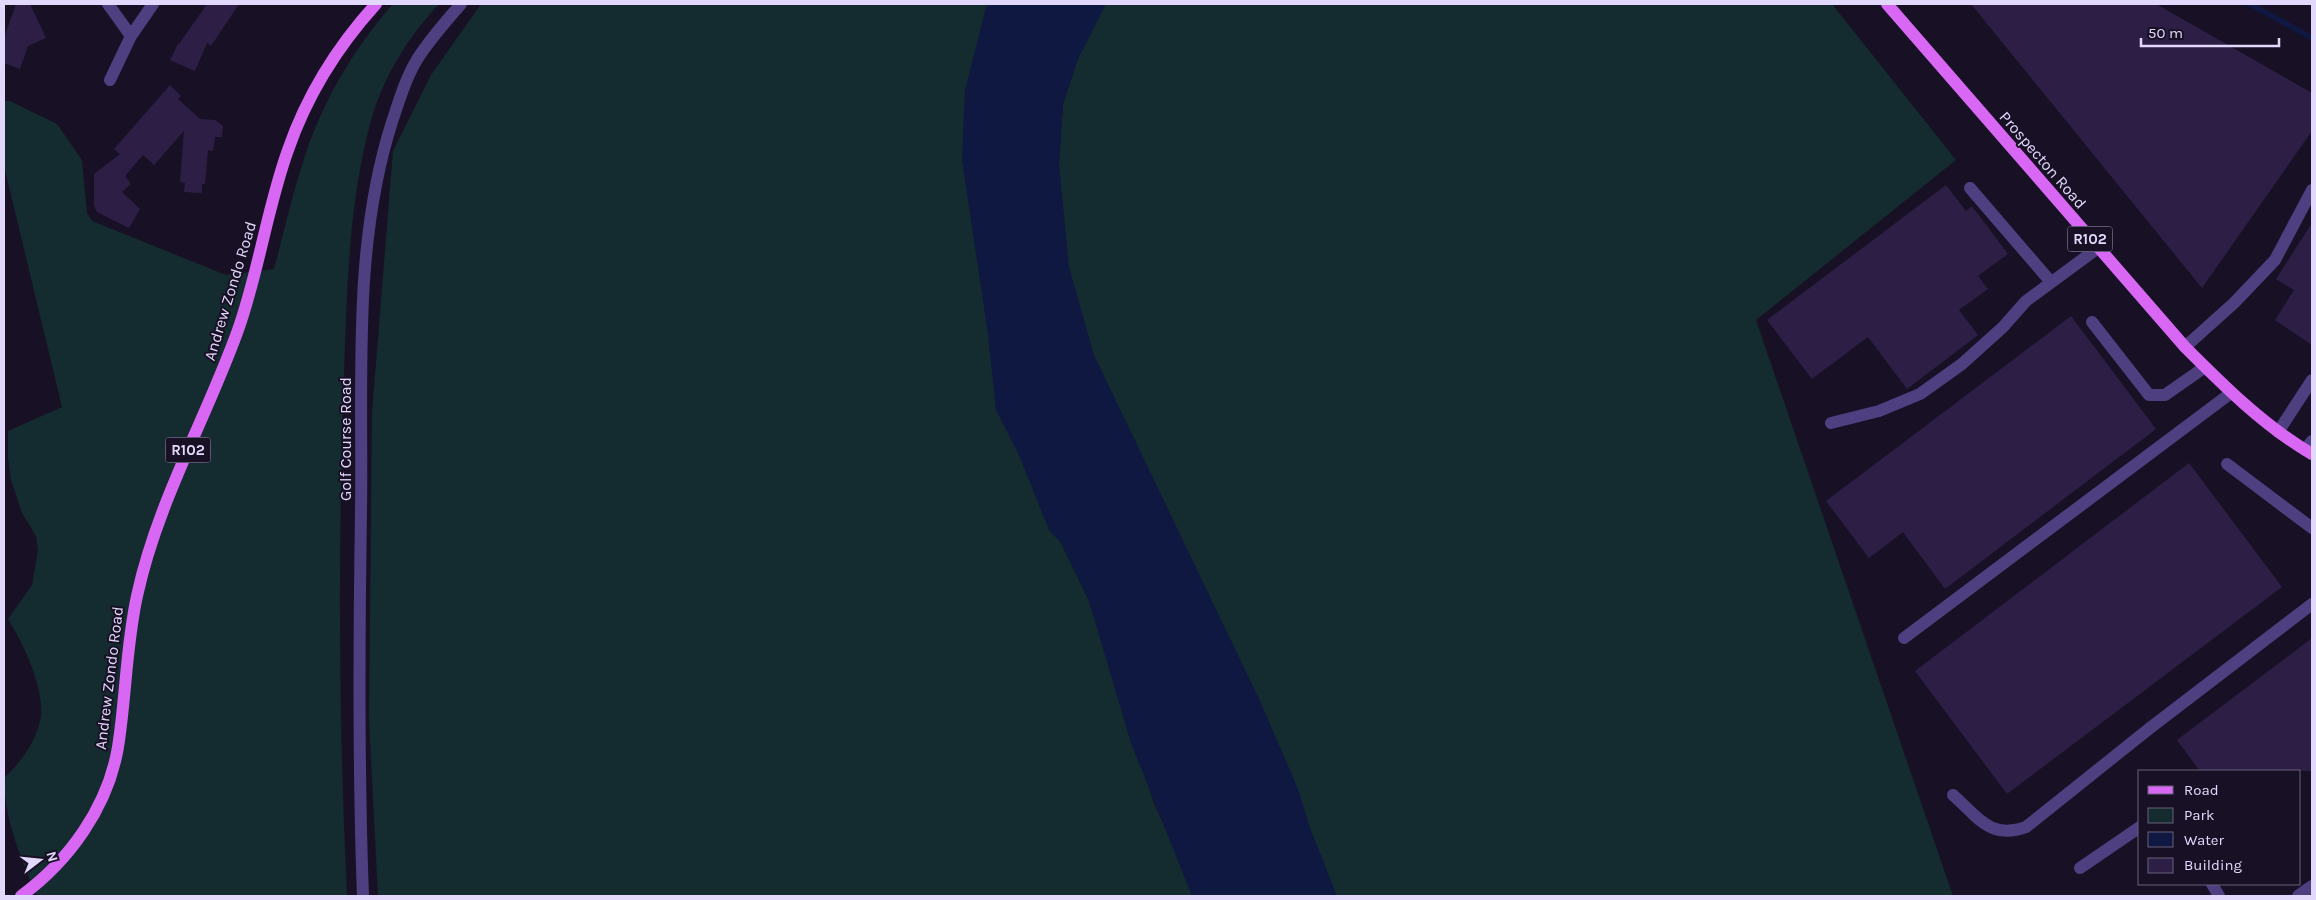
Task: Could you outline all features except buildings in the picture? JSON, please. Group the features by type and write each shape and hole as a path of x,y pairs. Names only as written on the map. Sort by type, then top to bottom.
{"main road":[{"name":"Andrew Zondo Road","path":"21,896 39,883 65,856 83,833 105,793 118,748 136,597 158,522 239,327 288,150 310,97 330,61 376,4"},
{"name":"Prospecton Road","path":"1887,4 2185,347 2231,393 2278,432 2310,448"}],"street":[{"path":"108,4 131,36"},
{"path":"110,80 131,36 153,4"},
{"name":"Golf Course Road","path":"363,896 358,615 361,509 362,308 371,215 382,152 399,99 417,59 460,4"},
{"path":"1970,188 2050,281"},
{"path":"2185,347 2234,303 2276,260 2312,190"},
{"path":"1831,423 1879,410 1920,394 1962,364 2003,327 2026,301 2050,281 2098,248"},
{"path":"2092,322 2149,395 2165,395 2205,367"},
{"path":"2278,432 2312,380"},
{"path":"1904,638 2231,393"},
{"path":"2227,464 2312,528"},
{"path":"1953,795 1992,830 2014,832 2026,828 2150,728 2312,604"},
{"path":"2080,868 2138,828"},
{"path":"2213,885 2219,896"},
{"path":"2298,896 2312,886"}],"green space":[{"path":"393,4 439,4 399,56 377,101 363,152 352,222 343,400 340,524 341,710 347,896 37,896 14,838 7,808 4,778 32,742 41,716 41,704 36,679 20,640 8,619 32,585 38,550 36,536 22,513 11,480 8,458 8,431 62,407 4,166 4,101 10,101 57,124 82,160 87,213 92,221 226,275 274,269 300,173 320,117 352,57"},
{"path":"481,4 991,4 1041,501 1089,601 1154,803 1196,896 378,896 369,720 372,413 393,151 431,75"},
{"path":"1104,4 1832,4 1956,160 1756,320 1953,896 1332,896 1168,542 1070,301 1056,204 1063,104 1089,25"}],"water":[{"path":"987,4 1106,4 1078,59 1063,104 1059,164 1069,267 1094,355 1260,701 1298,789 1310,828 1337,896 1192,896 1131,743 1089,601 1062,544 1049,530 1019,455 996,410 988,334 962,160 965,90"}],"waterway":[{"path":"2250,4 2312,38"}]}
